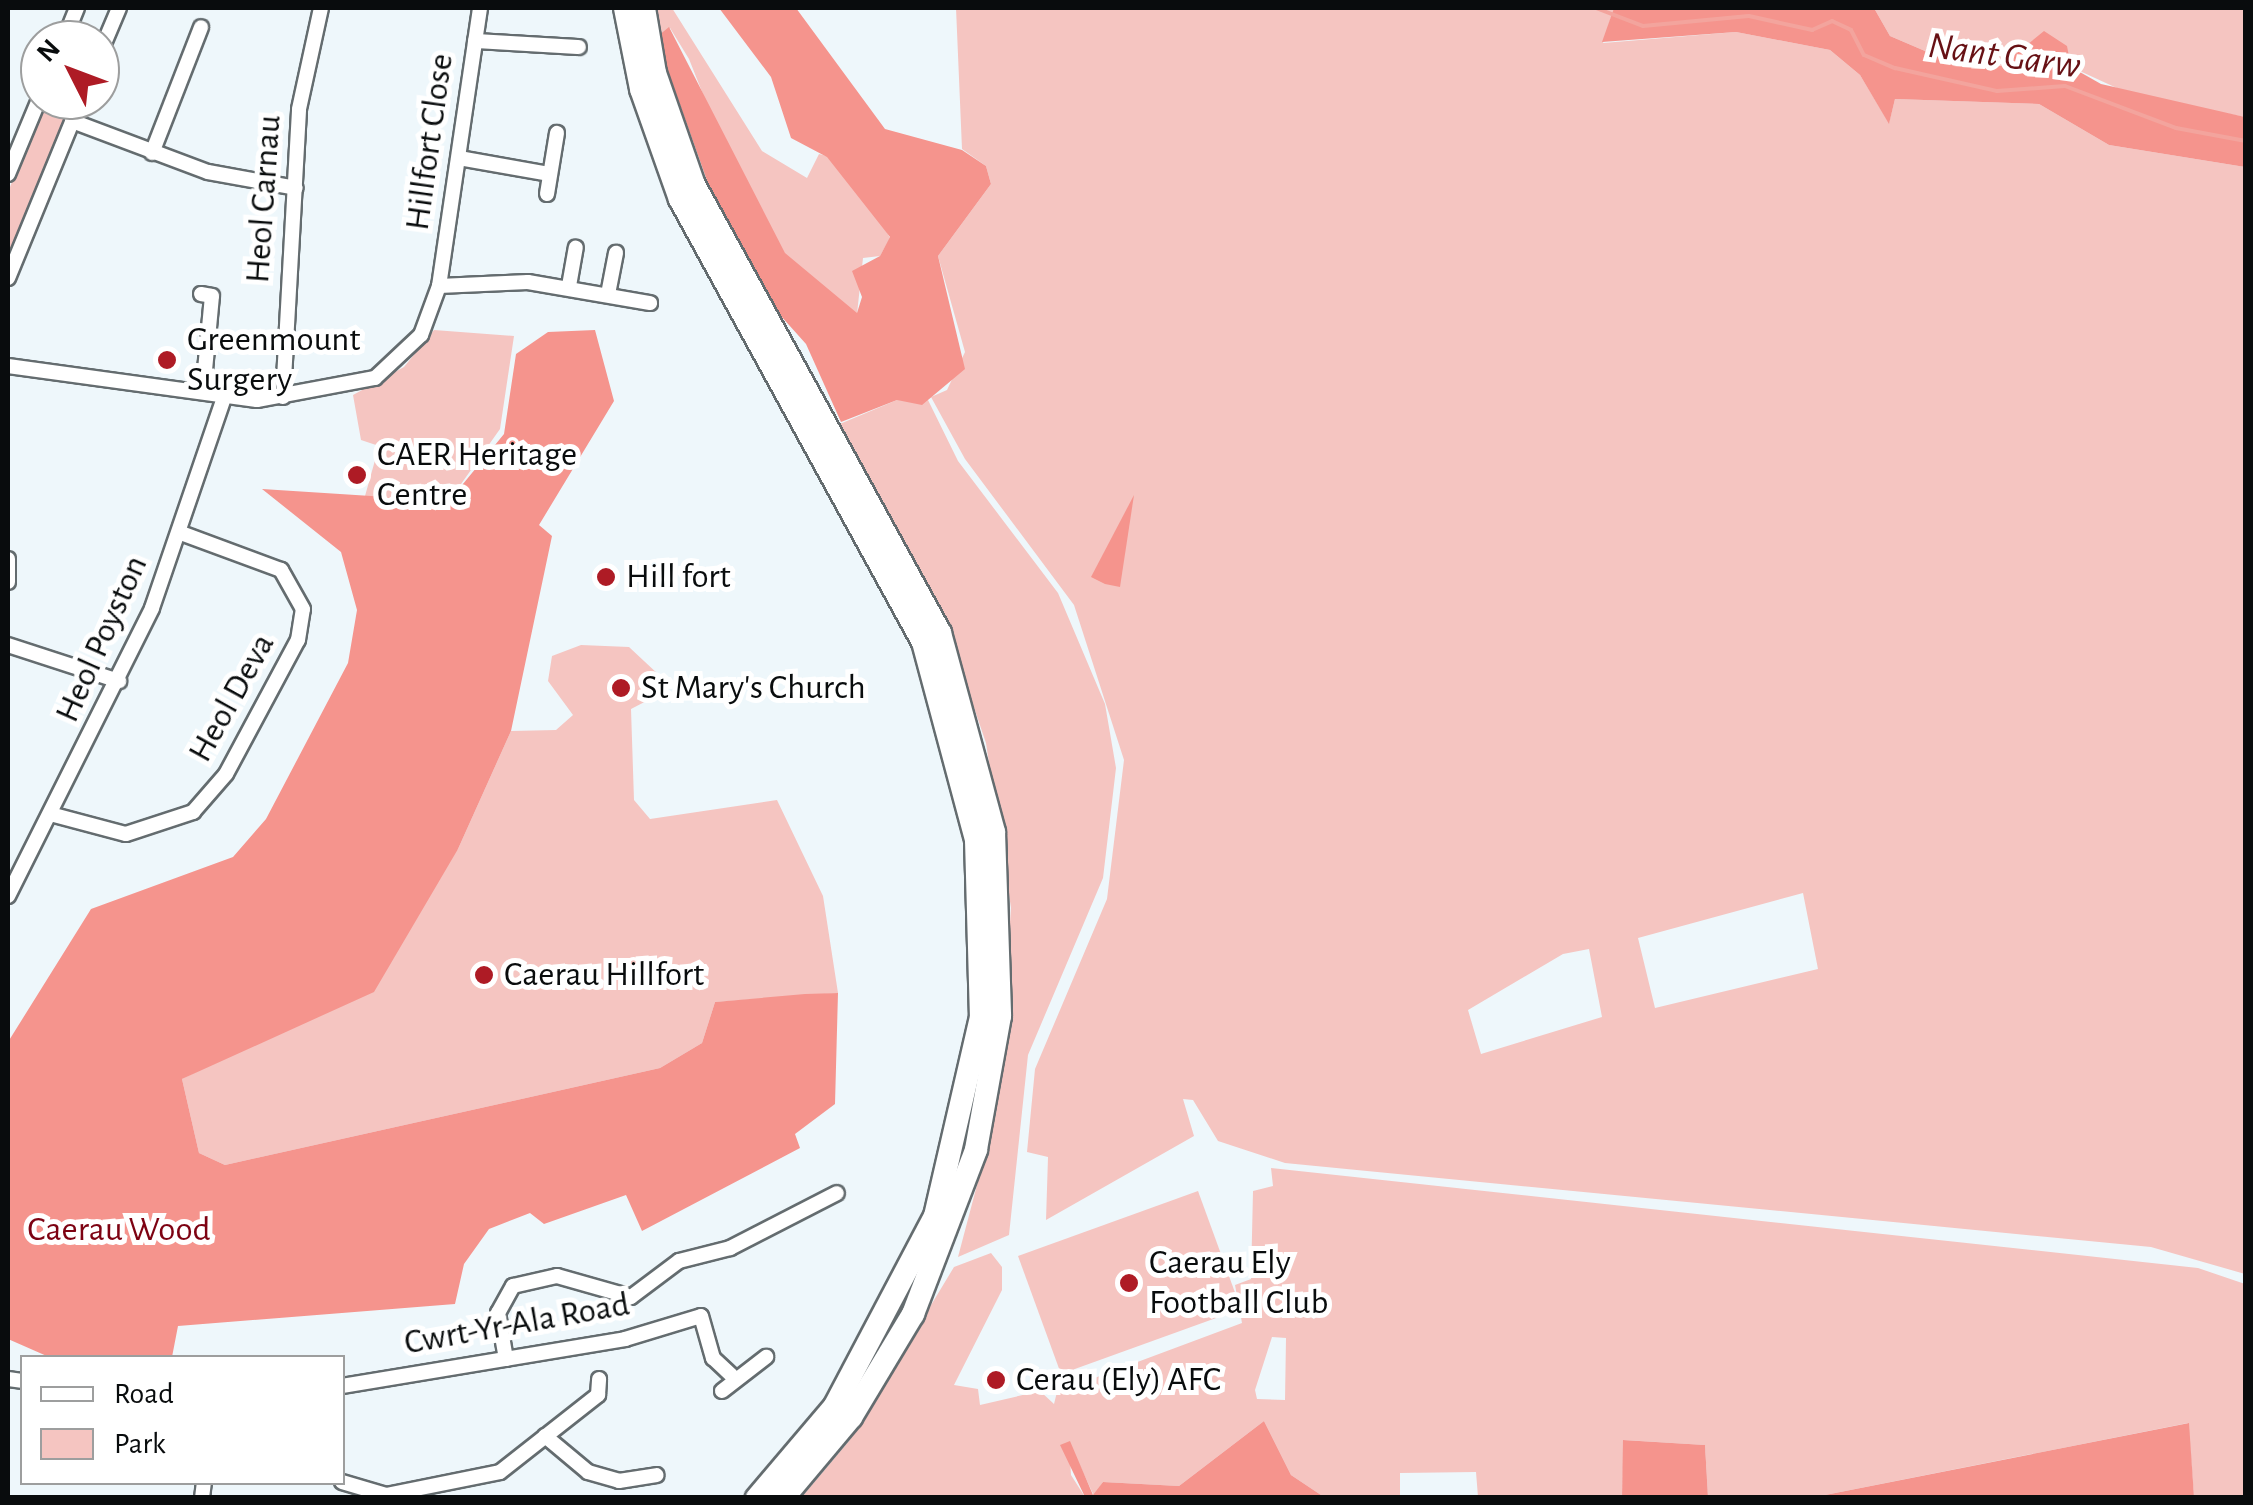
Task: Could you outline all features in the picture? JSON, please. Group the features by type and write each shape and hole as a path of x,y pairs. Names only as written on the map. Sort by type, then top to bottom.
{"main road":[{"path":"625,8 640,89 680,199 887,568 950,721 976,840 982,977 971,1084 945,1216"},
{"path":"644,8 655,73 694,185 903,559 974,732 994,832 1000,1001 980,1134 851,1417 782,1498"},
{"path":"757,1498 835,1406 902,1311"}],"street":[{"name":"Heol Carnau","path":"283,397 299,109 321,8"},
{"name":"Hillfort Close","path":"8,366 225,395 283,397 374,378 421,335 439,286 480,8"},
{"path":"152,153 201,27"},
{"path":"475,41 579,47"},
{"path":"8,174 30,120"},
{"path":"8,278 72,121 152,153 296,188"},
{"path":"546,194 557,132"},
{"path":"459,158 549,174"},
{"path":"570,286 576,248"},
{"path":"609,289 616,253"},
{"path":"439,286 609,289 650,303"},
{"path":"201,294 212,296 203,391"},
{"name":"Heol Poyston","path":"8,896 54,816 119,681 181,533 225,395"},
{"name":"Heol Deva","path":"54,816 126,834 193,812 226,774 298,640 303,608 281,570 181,533"},
{"path":"8,559 8,582"},
{"path":"8,645 119,681"},
{"path":"506,1359 498,1313 512,1286 557,1276 631,1297 679,1261 730,1248 806,1217 837,1193"},
{"name":"Cwrt-Yr-Ala Road","path":"345,1386 506,1359 701,1316 713,1358 731,1375"},
{"path":"722,1391 731,1375 766,1357"},
{"path":"341,1488 386,1495 446,1490 500,1472 598,1395 599,1380"},
{"path":"544,1436 583,1470 635,1479 656,1475"},
{"path":"634,1463 635,1479"}],"green space":[{"path":"653,8 672,8 762,151 807,178 819,154 827,156 881,221 890,238 880,256 863,258 857,314 785,254 728,157 689,59 670,28 658,36"},
{"path":"719,8 796,8 885,129 962,150 986,166 991,184 938,256 965,369 922,405 897,400 841,422 806,344 772,306 709,186 664,60 658,36 669,27 785,253 857,313 862,297 852,271 880,256 890,237 827,157 791,138 771,77"},
{"path":"956,8 1614,8 1603,43 1736,32 1830,50 1860,75 1889,123 1895,99 2039,104 2109,145 2245,167 2245,1274 2151,1247 1285,1163 1218,1141 1193,1100 1183,1099 1194,1136 1046,1220 1048,1157 1027,1152 1035,1069 1107,899 1124,760 1074,605 965,459 931,397 947,390 965,352 938,256 991,184 986,166 962,149","holes":["1803,893 1818,969 1655,1008 1638,938","1589,949 1602,1017 1481,1054 1468,1010 1563,954"]},
{"path":"1614,8 1874,8 1890,36 1960,66 2001,66 2044,31 2067,46 2071,67 2101,84 2245,117 2245,167 2109,145 2039,104 1895,99 1889,124 1860,75 1830,50 1736,32 1602,42"},
{"path":"1874,8 2245,8 2245,117 2132,95 2071,67 1960,66 1890,36"},
{"path":"36,120 66,120 8,262 8,192"},
{"path":"434,330 514,336 500,429 449,501 365,496 379,446 361,440 353,395 404,367"},
{"name":"Caerau Wood","path":"595,330 614,401 539,525 552,536 511,731 458,849 374,992 182,1079 199,1153 225,1165 660,1068 702,1043 715,1002 805,994 838,993 835,1104 795,1134 800,1148 642,1231 626,1195 544,1224 530,1213 489,1229 464,1264 455,1304 178,1326 172,1355 44,1355 8,1339 8,1042 91,909 233,857 266,819 348,663 357,610 341,552 262,489 449,501 504,434 516,354 548,332"},
{"path":"897,400 928,400 958,461 1058,593 1105,704 1116,768 1103,878 1028,1055 1009,1235 958,1257 996,1113 1011,908 986,743 948,631 835,426"},
{"path":"1134,495 1120,587 1105,584 1091,577"},
{"path":"581,645 629,647 659,675 656,696 631,709 634,800 650,819 777,800 823,896 838,993 715,1002 702,1043 660,1068 225,1165 199,1153 182,1079 258,1040 458,849 511,731 556,730 573,715 548,681 552,656"},
{"path":"1271,1168 2198,1268 2245,1284 2245,1497 2194,1497 2188,1423 1815,1497 1708,1497 1705,1445 1624,1440 1622,1497 1478,1497 1476,1472 1400,1473 1400,1497 1324,1497 1291,1475 1264,1421 1179,1486 1103,1482 1094,1496 1069,1442 1071,1475 1085,1497 801,1498 849,1441 954,1267 991,1253 1002,1267 1002,1290 954,1385 978,1389 980,1405 1040,1391 1054,1404 1057,1392 1242,1323 1235,1285 1251,1279 1253,1191 1273,1186","holes":["1272,1337 1286,1338 1285,1400 1257,1399 1255,1390"]},
{"name":"Caerau Ely Football Club","path":"1198,1191 1241,1309 1061,1374 1018,1256"},
{"path":"1264,1421 1291,1475 1324,1497 1085,1497 1060,1445 1070,1441 1093,1495 1103,1482 1179,1486"},
{"path":"2189,1423 2194,1497 1815,1497"},
{"path":"1623,1440 1705,1445 1708,1497 1622,1497"}],"waterway":[{"name":"Nant Garw","path":"1596,8 1643,26 1749,16 1812,30 1832,21 1851,30 1864,55 1895,68 1997,91 2065,86 2176,128 2246,141"}],"place":[{"name":"Greenmount Surgery","path":"167,360"},
{"name":"CAER Heritage Centre","path":"357,475"},
{"name":"Hill fort","path":"606,577"},
{"name":"St Mary's Church","path":"621,688"},
{"name":"Caerau Hillfort","path":"484,975"},
{"name":"Caerau Ely Football Club","path":"1129,1283"},
{"name":"Cerau (Ely) AFC","path":"996,1380"}]}
